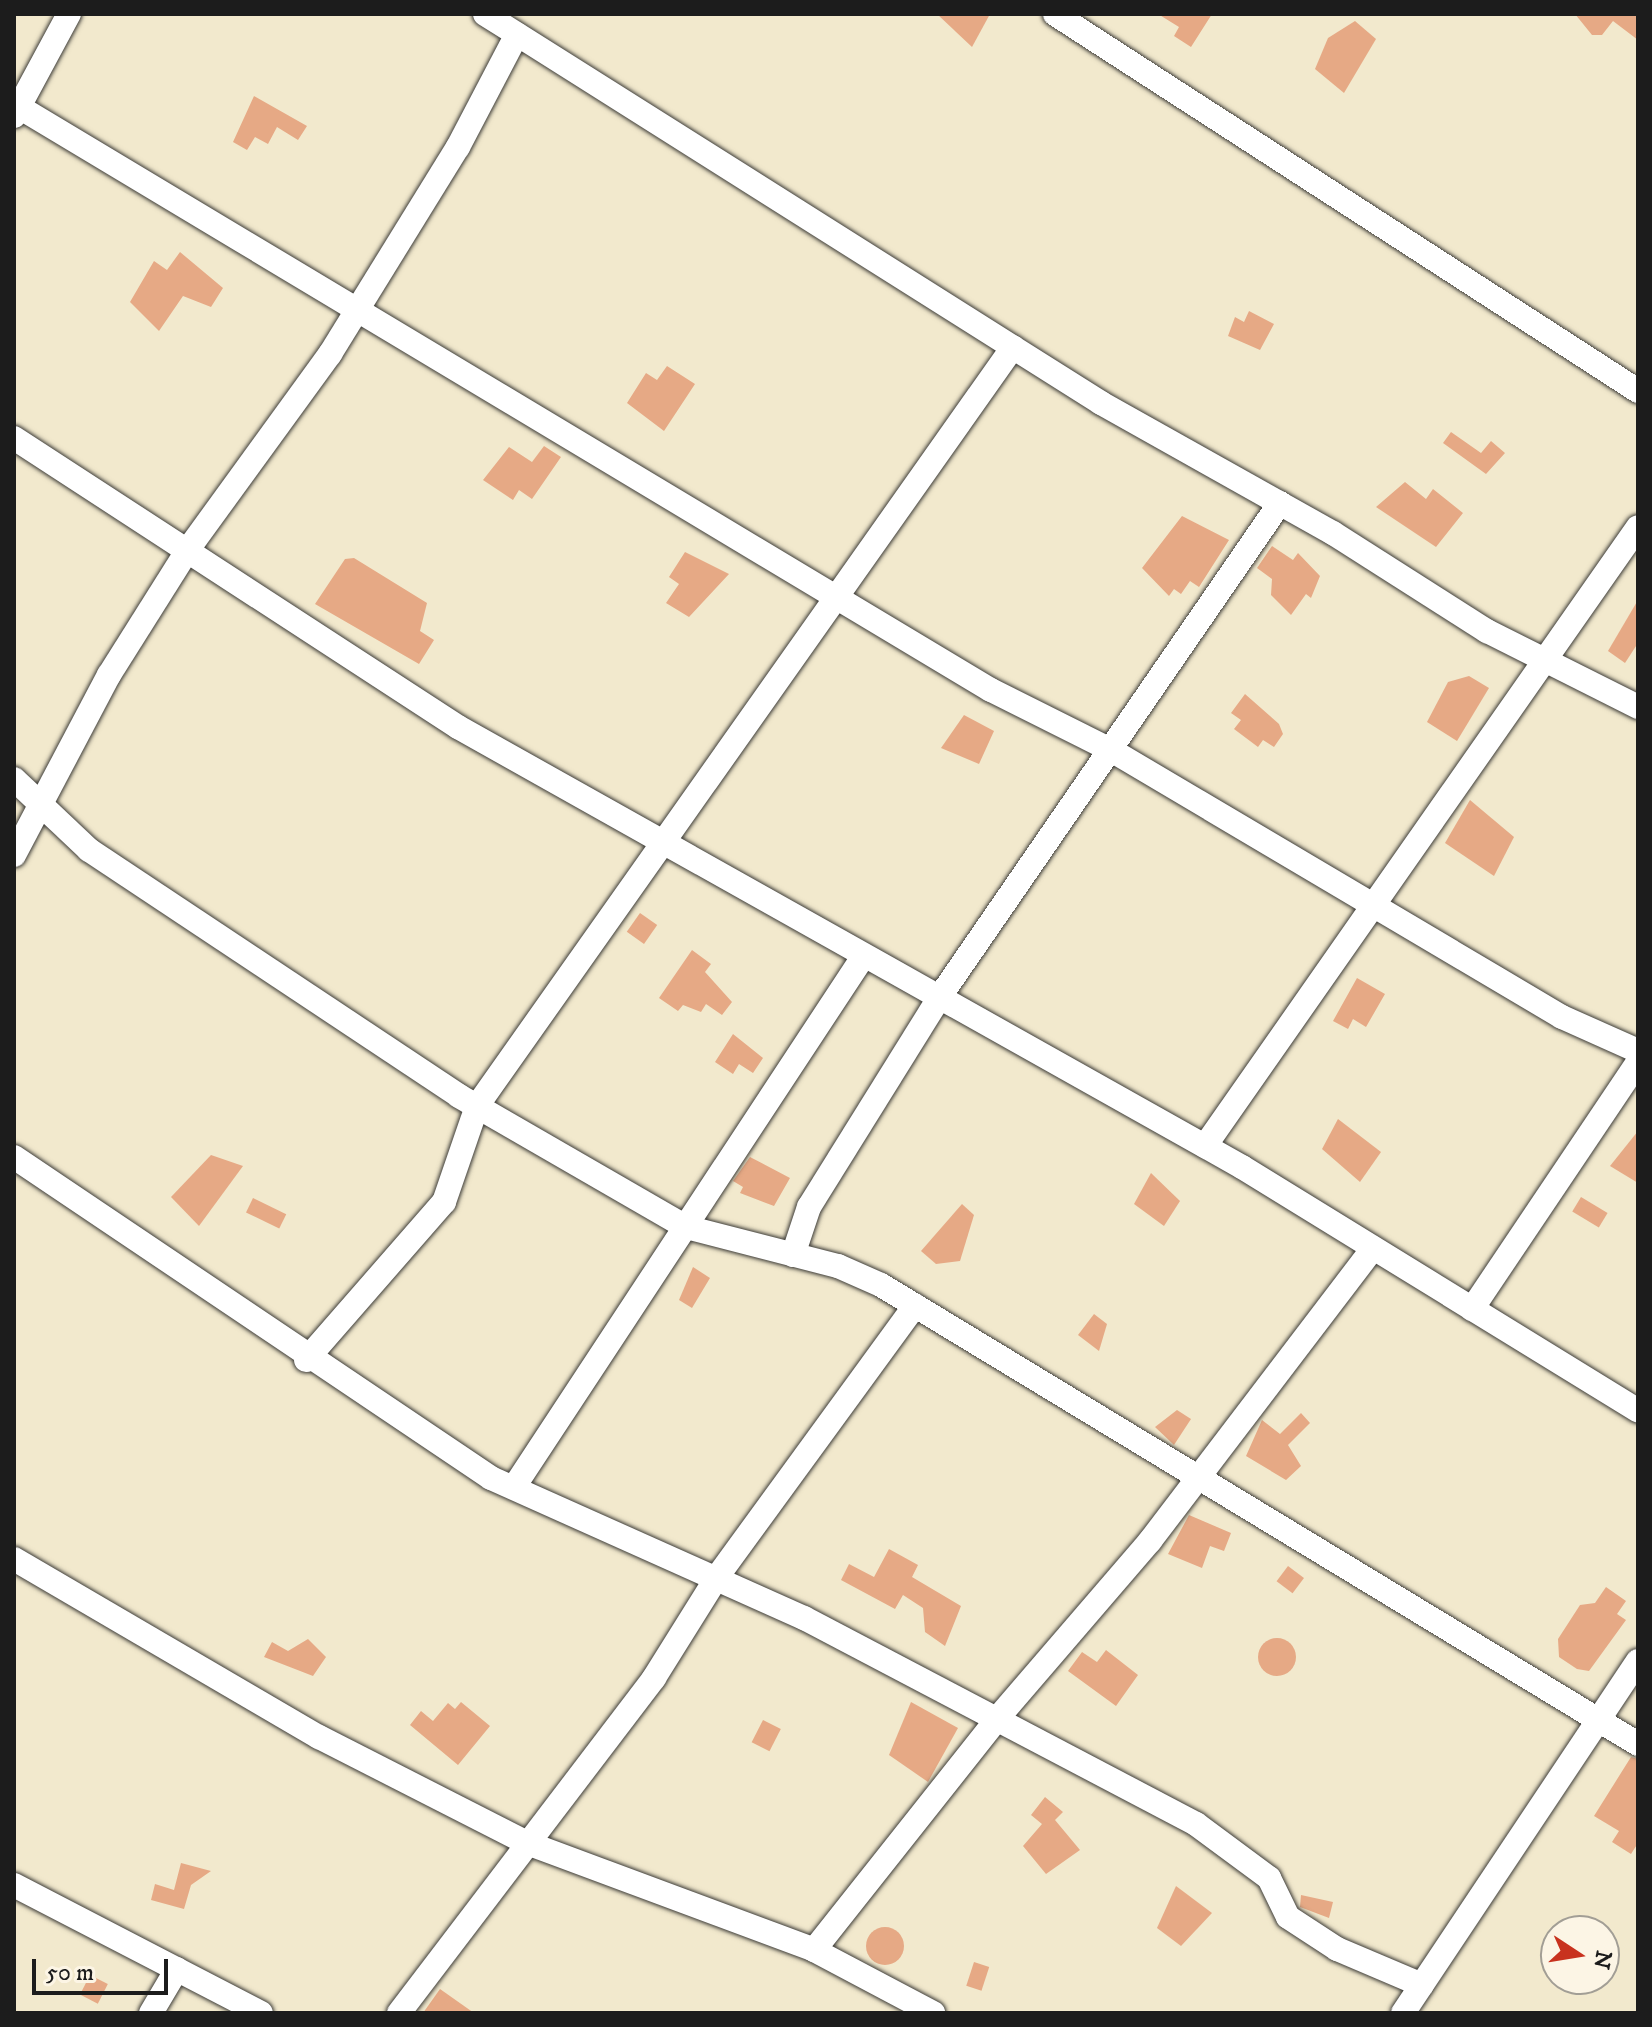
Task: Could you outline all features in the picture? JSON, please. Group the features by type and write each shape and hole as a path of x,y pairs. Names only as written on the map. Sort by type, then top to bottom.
{"street":[{"path":"69,14 16,109 354,314 838,596 991,690 1111,750 1562,1017 1638,1051"},
{"path":"485,14 1013,347 1545,661 1638,707"},
{"path":"1055,14 1638,391"},
{"path":"14,855 39,803 189,548 354,314 458,147 517,34"},
{"path":"306,1360 444,1202 477,1106 1013,347"},
{"path":"14,438 189,548 458,727 863,957 1205,1146 1638,1411"},
{"path":"793,1255 809,1207 939,998 1280,503"},
{"path":"1205,1146 1370,904 1638,527"},
{"path":"14,779 89,850 477,1106 686,1227 838,1266 915,1305 1198,1479 1604,1719 1638,1744"},
{"path":"514,1487 863,957"},
{"path":"1472,1309 1638,1062"},
{"path":"14,1157 306,1360 514,1487 717,1577 1196,1824 1269,1878 1288,1917 1337,1949 1422,1985"},
{"path":"814,1950 996,1720 1198,1479 1373,1248"},
{"path":"399,2013 654,1678 717,1577 915,1305"},
{"path":"14,1559 319,1737 527,1843 814,1950 933,2013"},
{"path":"1403,2013 1604,1719 1638,1661"},
{"path":"14,1885 261,2013"},
{"path":"151,2013 177,1969"}],"building":[{"path":"937,14 990,14 972,47"},
{"path":"1158,14 1212,14 1191,47 1174,36 1179,27"},
{"path":"1575,14 1638,14 1638,40 1613,21 1602,35 1592,35"},
{"path":"1355,21 1376,39 1344,93 1315,69 1328,38"},
{"path":"254,96 307,126 298,140 277,127 268,144 255,137 247,150 233,142"},
{"path":"180,252 223,288 211,307 183,296 159,331 130,302 154,261 167,270"},
{"path":"1249,311 1274,324 1260,350 1228,336 1235,317 1244,322"},
{"path":"667,366 695,384 664,431 627,403 646,373 657,380"},
{"path":"1451,432 1481,453 1491,441 1505,453 1486,474 1443,443"},
{"path":"544,446 561,457 532,499 519,490 513,500 483,480 509,447 532,462"},
{"path":"1405,482 1426,499 1433,489 1463,513 1436,547 1376,507"},
{"path":"1182,516 1229,540 1199,587 1190,581 1181,594 1174,589 1169,596 1142,568"},
{"path":"1272,546 1293,560 1298,553 1320,576 1311,598 1306,594 1291,615 1271,595 1272,579 1257,568"},
{"path":"685,552 729,574 689,617 666,603 679,584 669,577"},
{"path":"354,558 427,603 420,631 434,640 419,664 315,604 345,559"},
{"path":"1638,600 1638,643 1625,663 1608,651"},
{"path":"1469,676 1489,688 1457,741 1427,722 1448,682"},
{"path":"1245,694 1279,724 1283,734 1274,747 1263,740 1258,747 1234,729 1241,720 1231,713"},
{"path":"964,715 994,731 979,764 941,748"},
{"path":"1470,800 1514,837 1494,876 1445,843"},
{"path":"640,913 657,925 644,944 627,932"},
{"path":"692,950 711,964 705,972 732,1002 722,1015 706,1004 701,1012 683,1005 678,1011 659,998"},
{"path":"1357,978 1385,994 1366,1027 1353,1019 1348,1029 1333,1021"},
{"path":"733,1034 763,1058 753,1073 739,1064 733,1074 715,1062"},
{"path":"1338,1119 1381,1152 1360,1182 1322,1149"},
{"path":"1638,1131 1638,1183 1610,1166"},
{"path":"211,1155 243,1166 199,1226 171,1197"},
{"path":"750,1157 790,1178 774,1206 740,1193 743,1187 733,1181"},
{"path":"1151,1173 1180,1201 1164,1226 1134,1204"},
{"path":"1581,1197 1608,1213 1599,1228 1572,1212"},
{"path":"253,1198 286,1214 279,1229 246,1212"},
{"path":"962,1204 974,1215 960,1261 936,1264 921,1251"},
{"path":"693,1267 710,1278 692,1308 679,1300"},
{"path":"1094,1314 1107,1324 1099,1351 1078,1335"},
{"path":"1177,1410 1191,1419 1174,1445 1155,1427"},
{"path":"1301,1413 1310,1423 1288,1445 1301,1466 1286,1480 1246,1456 1262,1420 1280,1434"},
{"path":"1189,1515 1231,1533 1224,1551 1210,1546 1202,1568 1168,1554"},
{"path":"889,1549 918,1565 912,1577 961,1606 945,1646 925,1632 923,1608 903,1595 895,1609 841,1580 849,1564 874,1577"},
{"path":"1288,1566 1304,1578 1293,1593 1277,1581"},
{"path":"1606,1587 1626,1601 1617,1614 1626,1620 1589,1671 1577,1669 1559,1657 1558,1639 1580,1605 1595,1603"},
{"path":"1277,1638 1291,1643 1296,1657 1291,1671 1277,1676 1263,1671 1258,1657 1263,1643"},
{"path":"308,1639 326,1657 313,1676 264,1657 272,1642 288,1651"},
{"path":"1106,1650 1138,1675 1116,1706 1068,1671 1082,1652 1097,1662"},
{"path":"461,1702 490,1726 458,1765 410,1725 421,1711 433,1721 448,1703 455,1709"},
{"path":"911,1702 958,1728 928,1782 889,1755"},
{"path":"763,1720 781,1729 769,1751 752,1742"},
{"path":"1631,1757 1638,1759 1638,1843 1631,1854 1612,1842 1619,1831 1594,1816"},
{"path":"1045,1797 1063,1812 1055,1820 1080,1850 1046,1874 1023,1846 1042,1824 1031,1815"},
{"path":"181,1863 211,1871 191,1885 184,1909 151,1900 155,1884 174,1890"},
{"path":"1176,1886 1212,1913 1181,1946 1157,1928"},
{"path":"1301,1895 1333,1902 1329,1918 1300,1907"},
{"path":"885,1927 898,1933 904,1946 898,1959 885,1965 872,1959 866,1946 872,1933"},
{"path":"974,1962 989,1967 981,1991 966,1986"},
{"path":"90,1975 108,1984 98,2004 80,1995"},
{"path":"440,1989 474,2013 423,2013"}]}
